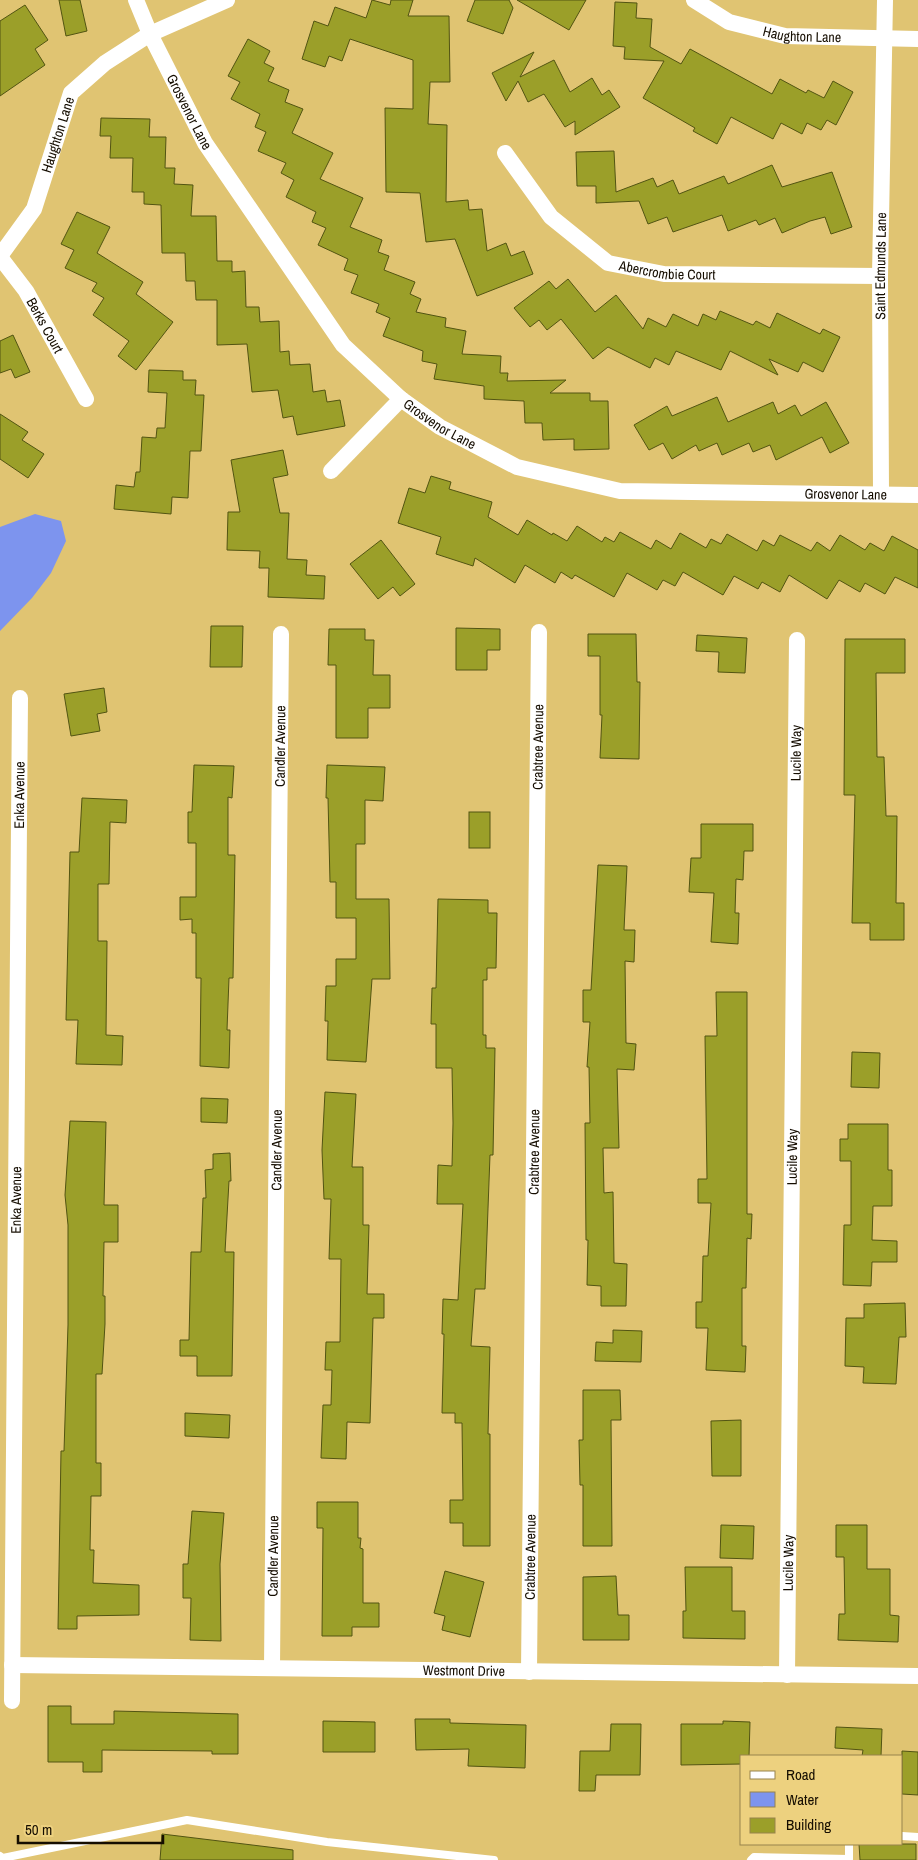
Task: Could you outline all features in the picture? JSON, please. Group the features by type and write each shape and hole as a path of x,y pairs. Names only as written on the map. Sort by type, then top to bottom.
{"street":[{"name":"Grosvenor Lane","path":"136,0 150,34 205,143 343,345 401,399 440,427 517,467 620,491 918,495"},
{"name":"Haughton Lane","path":"0,257 34,209 71,93 105,63 150,34 227,0"},
{"name":"Haughton Lane","path":"694,0 729,22 785,36 918,38"},
{"name":"Saint Edmunds Lane","path":"881,494 880,276 885,0"},
{"name":"Abercrombie Court","path":"506,153 551,217 608,262 664,274 880,276"},
{"name":"Berks Court","path":"0,257 26,291 86,398"},
{"path":"331,471 401,399"},
{"name":"Crabtree Avenue","path":"529,1672 539,632"},
{"name":"Candler Avenue","path":"272,1668 281,634"},
{"name":"Lucile Way","path":"787,1675 797,640"},
{"name":"Enka Avenue","path":"12,1701 20,698"},
{"name":"Westmont Drive","path":"12,1665 918,1676"}],"lane":[{"path":"0,1856 3,1858 187,1820 327,1842 494,1860"},
{"path":"903,1836 918,1837"},
{"path":"751,1860 754,1857 849,1859 849,1845"}],"water":[{"path":"35,514 61,521 66,541 51,573 32,598 0,631 0,527"}],"building":[{"path":"59,0 80,0 87,31 66,36"},
{"path":"372,0 390,5 391,0 413,0 408,16 449,16 450,82 430,82 428,124 447,125 446,202 468,200 469,210 482,209 487,251 506,243 511,256 524,251 533,274 477,296 455,239 426,242 420,193 386,192 385,108 413,109 413,60 350,39 342,61 329,56 325,67 302,59 314,21 328,26 335,7 366,18"},
{"path":"475,0 509,0 513,8 503,34 467,21"},
{"path":"517,0 586,0 569,30"},
{"path":"615,2 637,3 636,18 652,19 650,47 681,64 690,49 772,94 780,79 806,93 808,90 824,98 833,81 853,92 836,125 827,120 821,130 807,123 802,134 781,123 773,139 731,117 717,144 693,131 695,128 643,98 664,61 624,59 625,47 613,46"},
{"path":"25,5 48,40 35,49 45,65 0,96 0,21"},
{"path":"248,39 270,51 264,63 274,68 268,81 289,90 285,102 303,109 292,133 333,153 320,179 363,198 350,227 382,240 378,252 389,256 384,270 415,282 410,294 421,299 416,312 446,318 445,327 466,331 462,354 501,356 500,373 508,373 507,381 566,380 550,393 590,393 590,401 608,401 609,449 574,450 574,439 543,440 542,423 525,423 524,401 484,399 484,386 434,379 437,364 422,361 423,351 383,336 390,318 376,312 379,304 351,293 358,275 344,270 348,259 318,245 326,228 312,222 316,212 286,197 294,180 281,173 286,163 258,151 266,132 255,127 260,114 231,99 240,82 228,76"},
{"path":"534,52 520,77 554,60 570,92 592,78 602,95 609,90 620,107 575,135 575,121 565,127 544,94 528,102 518,81 506,101 492,73"},
{"path":"101,118 150,119 149,137 166,137 165,168 175,168 174,184 193,185 191,216 216,216 217,261 232,261 232,272 245,271 246,307 259,307 260,322 279,321 280,352 289,351 290,365 310,364 313,392 325,390 327,402 340,400 345,426 297,435 293,416 283,418 278,390 252,392 247,344 217,345 217,300 196,300 195,281 186,281 185,253 162,253 161,205 144,204 144,192 132,192 133,158 110,158 111,136 100,136"},
{"path":"614,151 616,192 653,178 657,187 673,180 679,194 724,176 728,184 772,165 782,187 832,172 852,227 831,234 825,217 782,233 775,218 759,225 756,220 728,231 722,215 673,232 667,217 648,224 639,201 596,203 596,186 577,186 576,152"},
{"path":"77,212 110,227 97,253 143,282 136,294 173,322 136,370 118,356 129,341 93,315 104,298 92,291 97,283 65,268 74,250 61,244"},
{"path":"568,279 595,312 616,295 643,329 648,318 666,327 673,314 698,326 703,314 716,320 720,311 753,325 756,321 770,328 777,313 820,334 823,329 840,337 823,372 803,362 798,372 769,359 778,375 730,351 721,370 676,351 669,365 655,358 650,368 608,347 593,359 561,319 547,330 539,320 530,327 514,308 549,281 556,289"},
{"path":"13,335 30,372 15,378 11,369 0,373 0,341"},
{"path":"149,370 183,371 183,380 196,380 195,395 204,395 201,451 190,451 188,498 172,497 171,514 114,509 116,485 134,487 136,472 140,472 142,437 156,438 157,428 165,428 167,393 148,392"},
{"path":"717,397 728,422 773,402 778,414 795,405 801,416 826,402 849,443 830,453 822,437 776,460 770,445 753,452 749,443 722,455 717,443 699,451 696,445 672,459 663,443 649,450 634,425 667,406 672,416"},
{"path":"0,414 28,432 22,440 44,454 28,478 0,459"},
{"path":"283,450 288,475 273,478 280,513 289,513 287,559 307,560 306,575 325,576 324,599 268,597 269,568 259,568 260,551 227,550 228,512 240,512 231,460"},
{"path":"431,476 451,482 449,489 492,502 488,517 518,535 527,520 552,535 553,533 567,541 577,526 602,542 605,537 614,542 620,532 651,549 656,540 671,549 680,533 706,548 711,539 721,544 727,534 757,551 763,540 774,546 780,535 811,551 817,542 830,551 840,535 865,550 870,543 884,551 892,536 918,550 918,588 895,577 885,594 865,583 860,592 839,580 827,599 789,575 780,592 762,582 758,589 734,576 723,595 683,572 675,586 663,580 657,590 627,573 614,597 575,575 572,579 561,572 555,583 525,565 515,583 475,558 473,566 436,554 441,537 398,523 409,488 425,493"},
{"path":"381,540 415,584 400,596 393,587 378,599 350,564"},
{"path":"211,626 243,626 242,667 210,667"},
{"path":"456,628 500,629 500,650 487,650 487,670 456,670"},
{"path":"329,629 365,629 365,640 374,640 373,675 390,675 390,708 368,708 368,738 336,738 336,665 328,665"},
{"path":"588,634 636,634 637,682 640,682 639,759 600,758 602,715 600,715 600,656 588,656"},
{"path":"697,635 747,638 745,673 718,672 719,652 696,651"},
{"path":"845,639 905,639 905,673 876,673 877,757 884,757 886,816 897,816 896,903 904,903 904,940 870,940 870,923 852,923 855,795 844,795"},
{"path":"104,688 107,712 97,714 100,731 71,736 64,694"},
{"path":"194,765 234,766 232,798 228,797 228,855 235,855 233,978 229,978 227,1030 230,1030 229,1068 200,1066 201,978 196,978 196,933 192,933 192,919 180,920 180,897 196,897 196,843 188,843 188,812 192,812"},
{"path":"327,765 385,767 383,801 365,800 365,844 356,844 356,899 389,899 390,979 372,979 366,1062 327,1060 328,1021 325,1021 326,986 336,986 336,959 356,959 356,918 336,918 336,882 330,882 328,798 326,798"},
{"path":"82,798 127,800 126,823 110,822 109,884 98,884 98,941 107,941 106,1035 123,1036 122,1065 76,1064 78,1020 66,1020 70,852 79,852"},
{"path":"469,812 490,812 490,848 469,848"},
{"path":"701,824 753,824 753,851 744,851 743,880 736,879 735,913 739,913 738,944 711,942 714,893 689,892 691,858 701,858"},
{"path":"598,865 627,866 624,930 635,930 634,962 625,961 626,1043 636,1044 634,1070 617,1069 619,1148 603,1148 604,1193 613,1192 614,1263 627,1264 626,1306 601,1306 601,1286 587,1285 588,1240 586,1240 585,1123 590,1123 589,1067 587,1067 590,1022 583,1022 583,990 591,990"},
{"path":"438,899 488,900 488,913 497,913 496,968 487,968 487,980 483,980 483,1035 486,1035 486,1048 495,1048 493,1155 490,1155 485,1289 475,1289 471,1346 490,1347 488,1434 490,1434 490,1546 463,1546 463,1523 450,1523 450,1500 463,1500 462,1423 455,1423 455,1413 442,1413 443,1299 458,1300 463,1204 437,1204 438,1165 452,1166 453,1123 452,1068 436,1068 436,1024 431,1024 432,988 436,988"},
{"path":"716,992 747,992 747,1214 752,1214 751,1239 747,1238 746,1288 742,1288 742,1346 746,1346 745,1372 706,1370 708,1328 696,1328 696,1302 702,1302 703,1256 708,1256 711,1203 698,1203 698,1179 707,1179 705,1036 717,1036"},
{"path":"852,1052 880,1053 879,1088 851,1087"},
{"path":"325,1092 356,1094 352,1167 363,1167 363,1225 369,1225 367,1294 384,1294 384,1318 373,1318 370,1423 347,1422 346,1459 321,1458 323,1405 331,1405 332,1370 325,1370 326,1342 340,1342 341,1259 329,1259 331,1199 324,1199 322,1150"},
{"path":"201,1098 228,1099 227,1123 201,1122"},
{"path":"70,1121 106,1122 104,1205 118,1205 118,1242 104,1242 103,1296 105,1296 105,1324 102,1374 96,1374 96,1463 101,1463 101,1496 91,1496 90,1550 94,1550 93,1583 139,1585 139,1615 77,1616 77,1629 58,1629 61,1451 64,1451 68,1325 68,1225 65,1195"},
{"path":"848,1124 888,1124 888,1170 892,1170 892,1206 873,1206 872,1240 897,1241 897,1262 872,1262 871,1286 843,1285 844,1225 851,1225 851,1161 840,1161 840,1139 848,1139"},
{"path":"230,1153 231,1181 229,1181 225,1252 234,1252 232,1376 197,1376 197,1356 180,1356 180,1340 189,1340 191,1252 201,1252 203,1198 206,1198 205,1170 213,1169 213,1154"},
{"path":"905,1303 906,1337 899,1337 896,1384 863,1383 864,1367 845,1366 846,1318 864,1318 864,1304"},
{"path":"613,1330 642,1331 641,1362 595,1361 596,1342 613,1343"},
{"path":"583,1390 620,1390 621,1420 611,1420 612,1546 583,1546 583,1485 580,1485 579,1440 583,1440"},
{"path":"185,1413 230,1415 229,1438 185,1436"},
{"path":"741,1420 741,1476 712,1476 711,1421"},
{"path":"317,1502 358,1502 358,1538 361,1538 360,1548 363,1549 363,1603 379,1603 379,1627 352,1627 352,1636 322,1636 323,1528 317,1528"},
{"path":"192,1511 224,1513 220,1564 221,1641 190,1640 191,1598 183,1598 183,1564 188,1564"},
{"path":"721,1525 754,1526 753,1559 720,1558"},
{"path":"836,1525 867,1525 867,1569 890,1569 890,1615 899,1616 898,1642 838,1640 839,1614 845,1614 844,1557 836,1557"},
{"path":"685,1567 732,1567 732,1611 745,1611 745,1639 683,1638 683,1611 686,1611"},
{"path":"445,1571 484,1582 470,1637 442,1630 445,1616 434,1613"},
{"path":"616,1576 618,1615 629,1615 629,1640 583,1640 583,1577"},
{"path":"48,1706 71,1706 71,1724 114,1724 114,1711 238,1714 238,1754 212,1754 212,1751 102,1750 102,1772 83,1772 83,1762 48,1762"},
{"path":"415,1719 450,1719 450,1723 526,1725 525,1768 468,1766 469,1749 416,1750"},
{"path":"323,1721 375,1722 375,1752 323,1752"},
{"path":"723,1721 750,1722 749,1755 740,1755 740,1764 681,1765 681,1724 723,1724"},
{"path":"611,1724 641,1724 640,1775 596,1775 595,1791 579,1791 580,1751 610,1751"},
{"path":"836,1727 882,1729 881,1755 862,1755 863,1750 835,1748"},
{"path":"902,1751 918,1752 918,1795 903,1794"},
{"path":"162,1834 293,1850 293,1860 160,1860"},
{"path":"916,1844 916,1860 860,1860 859,1845"}]}
